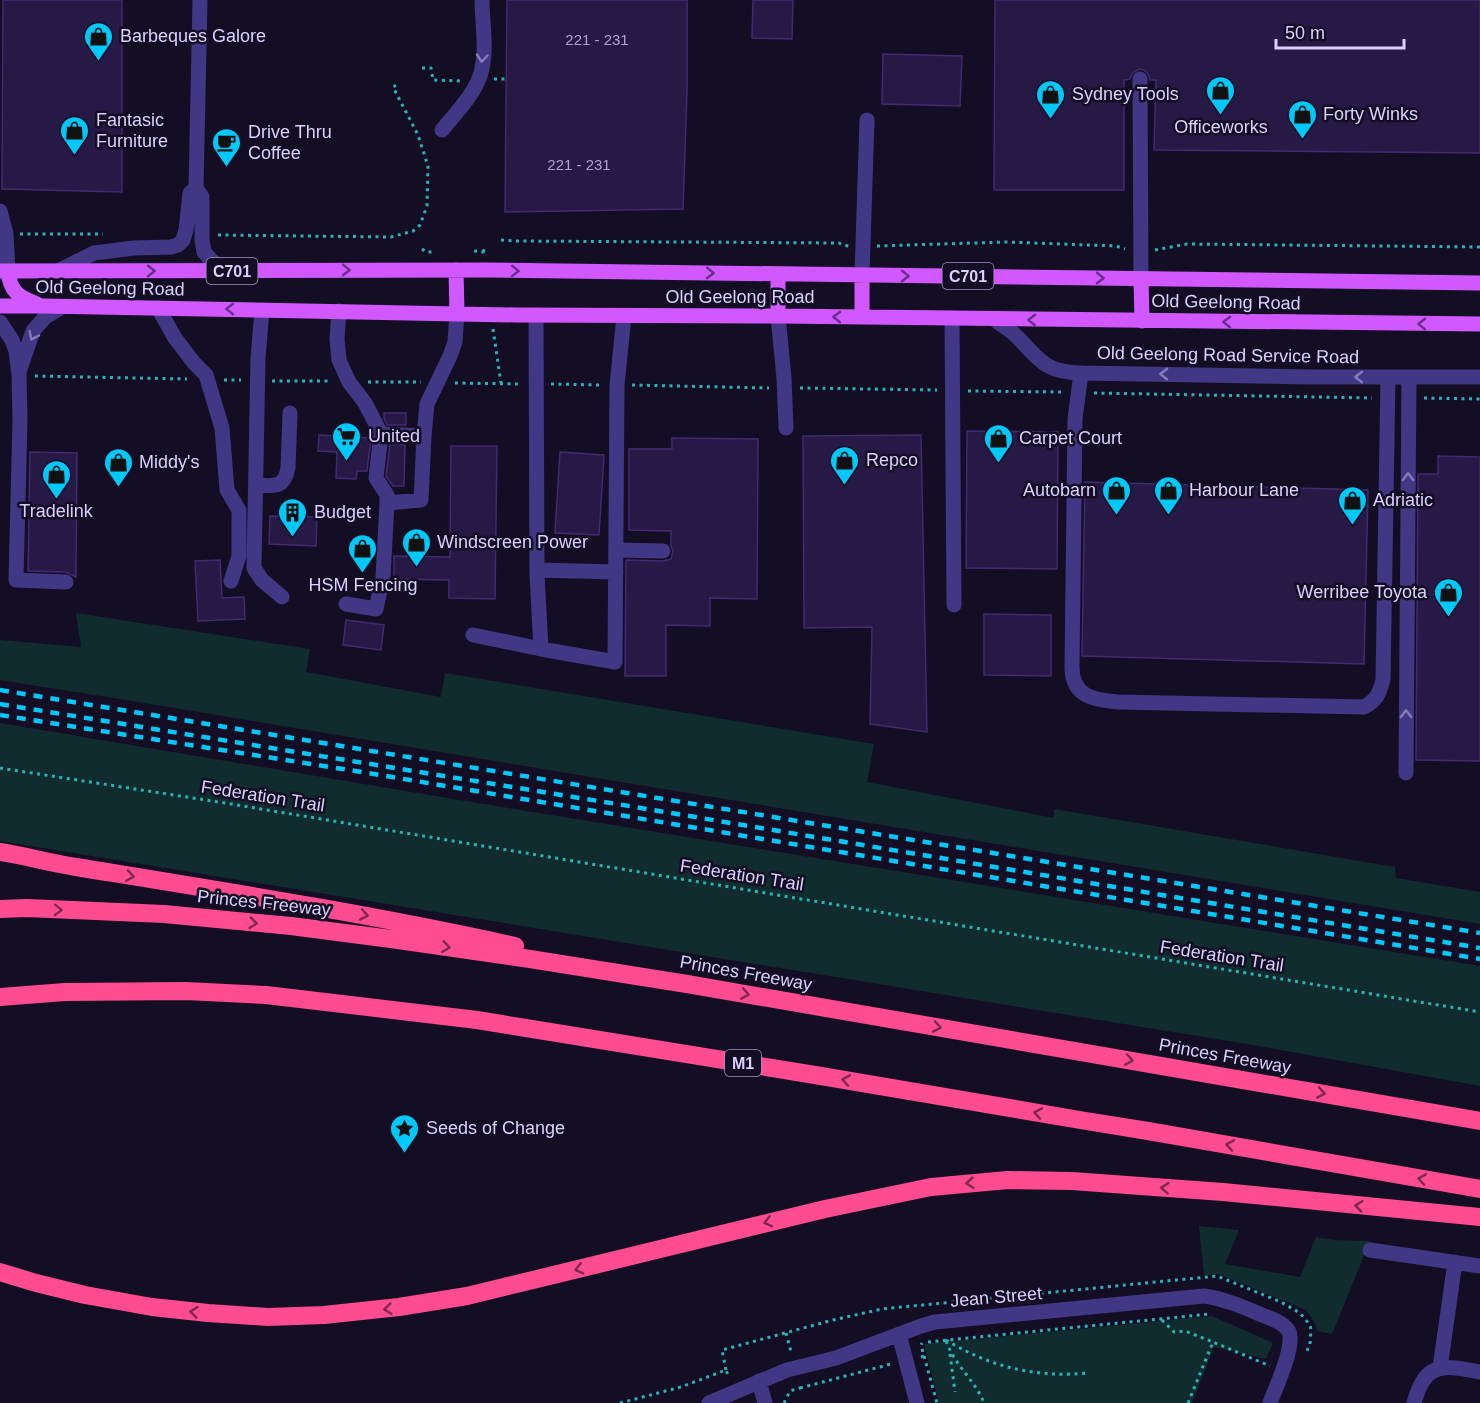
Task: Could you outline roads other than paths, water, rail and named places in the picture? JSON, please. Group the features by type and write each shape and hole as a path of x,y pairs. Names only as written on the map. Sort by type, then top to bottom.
{"highway":[{"path":"0,852 72,867 242,893 286,903 369,916 687,984"},
{"path":"0,863 72,867"},
{"name":"Princes Freeway","path":"0,909 27,908 164,914 291,926 530,959 1480,1121"},
{"name":"M1","path":"0,997 65,992 186,991 266,995 477,1020 1148,1131 1480,1189"},
{"path":"0,1272 85,1295 152,1307 268,1317 324,1315 399,1307 467,1296 825,1209 931,1187 1008,1180 1072,1181 1222,1192 1480,1217"}],"main road":[{"name":"Old Geelong Road","path":"4,271 456,270 1480,282"},
{"path":"456,270 457,313"},
{"path":"4,271 15,292 43,306"},
{"path":"778,274 778,316"},
{"path":"862,275 862,317"},
{"path":"1141,279 1142,321"},
{"name":"Old Geelong Road","path":"0,306 536,315 1480,324"}],"street":[{"path":"200,0 196,188 202,197 204,252 227,271"},
{"path":"442,130 463,105 481,73 482,0"},
{"path":"1140,79 1141,279"},
{"path":"862,275 867,120"},
{"path":"58,271 93,253 178,245 183,240 186,230 190,194 196,188"},
{"path":"0,211 6,234 4,271"},
{"path":"18,375 33,330 45,317 62,307"},
{"path":"159,308 175,338 206,375 222,428 227,490 239,510 239,556 231,581"},
{"path":"262,310 257,380 254,568 262,580 282,597"},
{"path":"339,311 337,339 339,360 349,382 365,404 381,434 376,478 387,495 383,577 376,609 345,604"},
{"path":"387,503 421,500 427,404 455,342 457,313"},
{"path":"536,315 537,570 541,649"},
{"path":"473,635 615,662 617,385 624,316"},
{"path":"778,316 786,428"},
{"path":"952,318 954,605"},
{"name":"Old Geelong Road Service Road","path":"994,319 1012,333 1031,353 1046,365 1059,371 1480,377"},
{"path":"0,322 12,340 16,351 18,375 20,420 16,580 66,582"},
{"path":"1081,373 1075,419 1072,676 1077,688 1089,696 1118,702 1352,707 1364,707 1373,702 1380,692 1383,680 1388,377"},
{"path":"1406,772 1409,377"},
{"path":"255,485 275,487 286,476 290,413"},
{"path":"381,434 424,436"},
{"path":"616,550 663,551"},
{"path":"537,570 616,572"},
{"path":"1370,1250 1480,1266"},
{"path":"1440,1368 1455,1262"},
{"name":"Jean Street","path":"709,1403 787,1370 837,1358 921,1326 1204,1296 1231,1302 1281,1323 1288,1329 1290,1345 1270,1403"},
{"path":"899,1334 917,1403"},
{"path":"1414,1403 1422,1381 1428,1374 1440,1368 1480,1372"},
{"path":"759,1382 765,1403"}],"railway":[{"path":"0,690 1480,933"},
{"path":"0,704 1480,948"},
{"path":"0,715 368,773 1480,959"}],"place":[{"name":"Barbeques Galore","path":"99,62"},
{"name":"Officeworks","path":"1221,116"},
{"name":"Sydney Tools","path":"1051,120"},
{"name":"Forty Winks","path":"1302,140"},
{"name":"Fantasic Furniture","path":"75,156"},
{"name":"Drive Thru Coffee","path":"227,168"},
{"name":"United","path":"347,462"},
{"name":"Carpet Court","path":"998,464"},
{"name":"Repco","path":"845,486"},
{"name":"Middy's","path":"118,488"},
{"name":"Tradelink","path":"56,500"},
{"name":"Autobarn","path":"1117,516"},
{"name":"Harbour Lane","path":"1168,516"},
{"name":"Adriatic","path":"1352,526"},
{"name":"Budget","path":"293,538"},
{"name":"Windscreen Power","path":"416,568"},
{"name":"HSM Fencing","path":"363,574"},
{"name":"Werribee Toyota","path":"1448,618"},
{"name":"Seeds of Change","path":"405,1154"}]}
